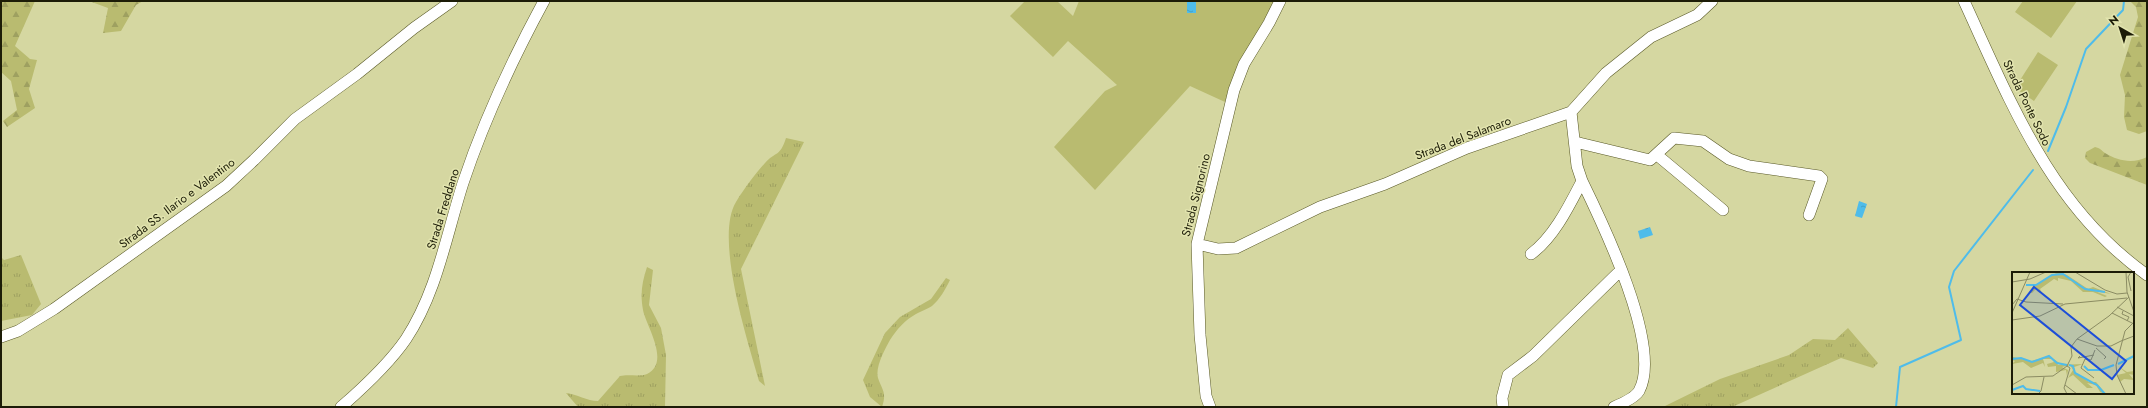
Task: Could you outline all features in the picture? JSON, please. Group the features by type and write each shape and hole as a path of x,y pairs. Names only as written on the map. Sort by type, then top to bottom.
{"street":[{"name":"Strada SS. Ilario e Valentino","path":"1,337 18,331 54,309 226,186 295,119 357,74 414,28 452,1"},
{"name":"Strada Freddano","path":"341,407 381,368 406,340 425,304 436,276 463,183 488,117 514,57 544,1"},
{"name":"Strada Signorino","path":"1210,407 1206,396 1200,335 1197,244 1234,90 1244,64 1269,23 1280,1"},
{"name":"Strada del Salamaro","path":"1197,244 1218,249 1236,248 1320,207 1385,184 1467,148 1571,112 1606,72 1651,37 1697,15 1712,1"},
{"name":"Strada Ponte Sodo","path":"1964,1 2019,122 2048,172 2089,222 2118,252 2147,275"},
{"path":"1571,112 1577,166 1582,181 1621,270 1634,305 1642,341 1644,377 1638,392 1614,407"},
{"path":"1575,142 1650,160 1674,138 1685,138 1703,141 1729,159 1749,166 1819,176 1822,179 1809,215"},
{"path":"1657,155 1723,210"},
{"path":"1531,254 1540,247 1569,205 1582,181"},
{"path":"1503,407 1502,398 1508,376 1533,356 1621,270"}],"green space":[{"path":"1,1 35,1 15,46 30,59 37,60 29,89 35,108 7,127 3,121 17,110 11,81 1,72"},
{"path":"89,1 143,1 136,5 121,31 103,33 108,8"},
{"path":"1025,1 1057,1 1073,16 1079,1 1269,1 1276,3 1229,89 1225,102 1190,86 1095,190 1054,147 1105,91 1117,85 1068,41 1053,57 1010,16"},
{"path":"2023,1 2077,1 2051,38 2015,12"},
{"path":"2130,1 2147,1 2147,131 2139,134 2127,130 2124,117 2125,95 2120,75 2138,17 2136,7"},
{"path":"2038,52 2058,65 2034,101 2015,88"},
{"path":"786,138 804,142 741,269 765,386 759,381 735,290 729,240 730,218 736,202 742,192 765,163 780,151"},
{"path":"2095,147 2120,160 2131,161 2147,157 2147,185 2090,163 2085,158 2086,152"},
{"path":"21,255 41,304 32,315 1,321 1,257 4,260"},
{"path":"647,267 653,270 649,305 661,328 666,355 665,407 578,407 566,393 598,401 620,376 644,375 654,368 657,361 657,353 643,310 642,299 643,283"},
{"path":"946,278 950,280 937,300 932,306 912,316 895,332 881,358 877,374 884,394 882,407 870,397 863,380 885,333 900,317 931,299"},
{"path":"1848,328 1878,363 1873,368 1841,358 1732,407 1663,407 1720,379 1789,355 1813,339 1835,340"}],"water":[{"path":"1187,1 1196,1 1196,13 1187,13"},
{"path":"1859,201 1867,204 1862,218 1855,216"},
{"path":"1650,227 1653,235 1640,239 1638,231"}],"waterway":[{"path":"2048,151 2066,107 2086,49 2123,10 2124,1"},
{"path":"1896,407 1900,367 1961,340 1949,287 1954,271 2033,170"}]}
